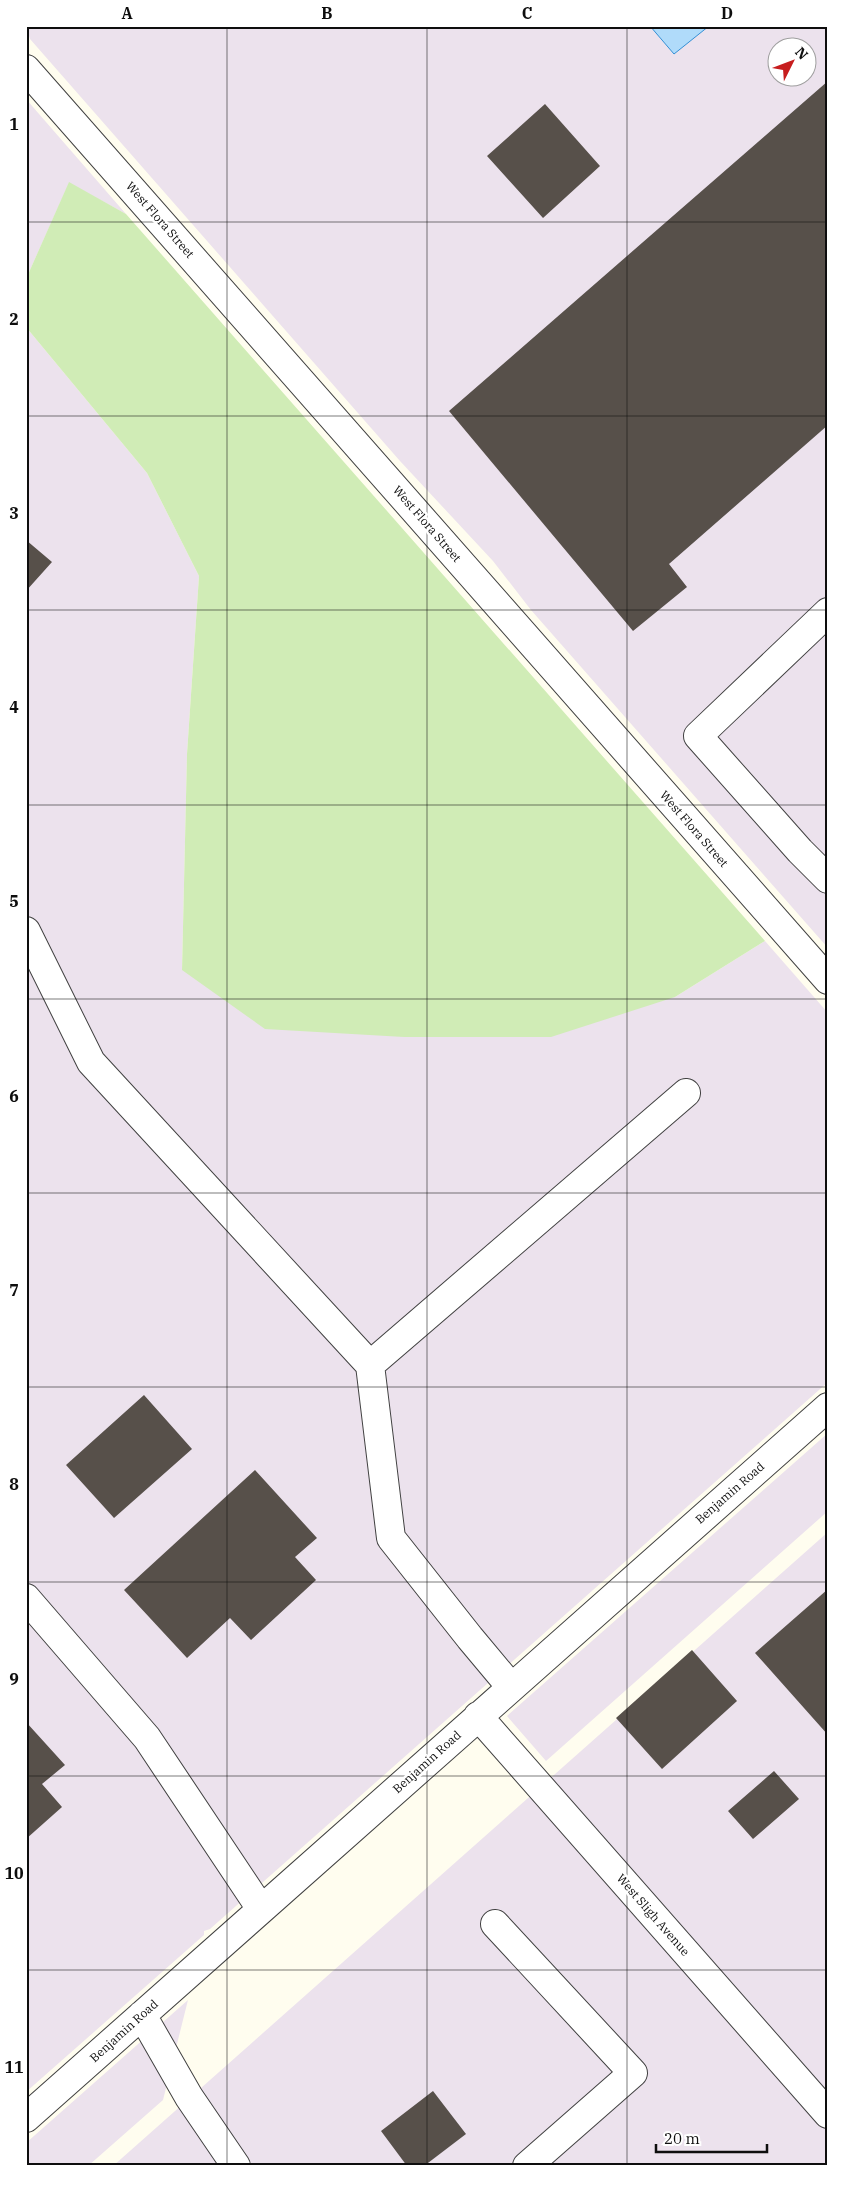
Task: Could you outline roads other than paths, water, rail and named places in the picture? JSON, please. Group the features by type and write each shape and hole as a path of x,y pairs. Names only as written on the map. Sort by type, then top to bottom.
{"street":[{"name":"West Flora Street","path":"26,68 828,980"},
{"path":"828,612 698,736 800,851 828,879"},
{"path":"26,930 91,1062 370,1365 391,1538 511,1687"},
{"path":"370,1365 686,1093"},
{"name":"Benjamin Road","path":"26,2118 828,1407"},
{"path":"26,1598 148,1738 261,1909"},
{"name":"West Sligh Avenue","path":"478,1716 828,2114"},
{"path":"495,1924 633,2073 528,2166"},
{"path":"142,2015 189,2098 236,2166"}],"water":[{"path":"650,26 709,26 674,54"}]}
